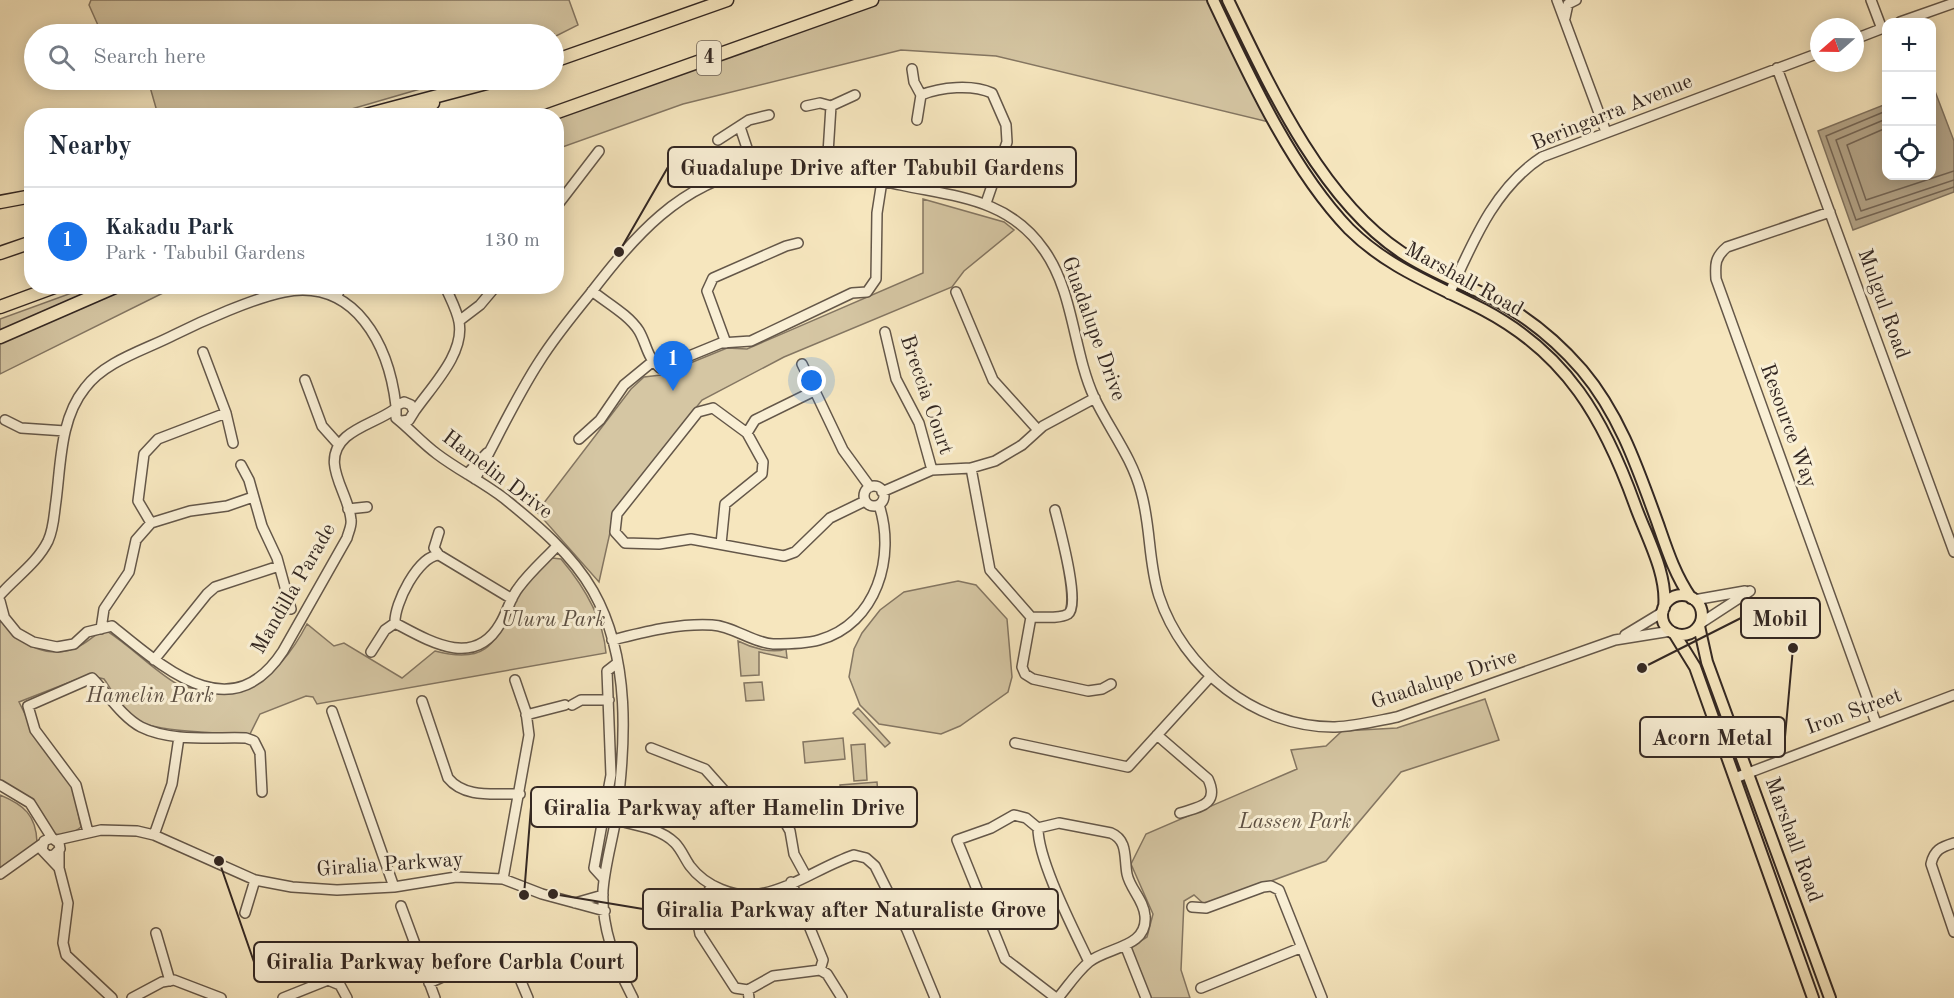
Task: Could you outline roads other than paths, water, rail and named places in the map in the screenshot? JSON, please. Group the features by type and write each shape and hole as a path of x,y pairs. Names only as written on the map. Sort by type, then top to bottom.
{"highway":[{"name":"4","path":"564,57 727,0"},
{"name":"4","path":"564,110 872,0"},
{"path":"393,108 462,90"},
{"path":"421,108 472,90"},
{"path":"0,202 24,198"},
{"path":"0,253 24,245"},
{"path":"0,308 36,294"},
{"path":"0,337 99,294"}],"main road":[{"name":"Marshall Road","path":"1213,0 1277,124 1326,203 1350,230 1406,273 1499,319 1530,340 1558,366 1588,402 1619,460 1659,573 1665,598 1664,610"},
{"name":"Marshall Road","path":"1228,0 1296,128 1343,201 1386,242 1414,260 1506,306 1539,329 1569,356 1594,386 1625,437 1674,569 1693,599"},
{"path":"1677,596 1693,599 1701,608 1700,624 1688,634 1672,632 1664,622 1664,610 1677,596"},
{"name":"Marshall Road","path":"1700,624 1707,662 1830,998"},
{"name":"Marshall Road","path":"1672,632 1695,668 1813,998"}],"street":[{"path":"1557,0 1606,132"},
{"path":"1565,18 1568,4 1576,0"},
{"path":"1871,0 1882,24"},
{"path":"1911,18 1954,3"},
{"path":"1864,36 1882,29"},
{"name":"Beringarra Avenue","path":"1449,294 1497,199 1515,176 1542,157 1810,56"},
{"path":"912,69 914,82 921,95 917,120"},
{"name":"Mulgul Road","path":"1777,69 1954,552"},
{"path":"921,95 937,90 981,88 992,93 1006,125 1007,142 986,203"},
{"path":"806,106 820,103 831,106 855,95"},
{"path":"827,169 831,106"},
{"path":"718,140 749,120 769,115"},
{"path":"740,127 754,169"},
{"path":"564,197 599,151"},
{"name":"Guadalupe Drive","path":"471,477 502,432 538,364 632,240 659,215 686,196 710,184 754,169 827,169 986,203 1025,227 1046,252 1061,284 1083,365 1095,398 1136,475 1147,512 1154,581 1164,612 1173,631 1210,677 1249,704 1286,720 1331,727 1360,725 1397,717 1615,640 1672,632"},
{"path":"592,291 632,322 652,362 660,368 726,343 751,341 852,293 867,292 876,279 877,213 882,181"},
{"name":"Resource Way","path":"1830,212 1727,247 1718,254 1715,263 1716,279 1876,723"},
{"path":"726,343 707,291 709,283 786,246 798,243"},
{"path":"956,292 993,380 1038,430"},
{"name":"Hamelin Drive","path":"0,595 34,561 48,541 53,525 65,431 78,396 93,378 110,366 193,326 279,294"},
{"name":"Hamelin Drive","path":"320,294 336,297 355,311 372,330 404,411 422,439 438,455 522,513 557,546 593,591 612,640 621,696 623,748 603,895 613,953 633,998"},
{"path":"305,380 322,426 339,445 353,432 404,411 428,391 459,341 459,321 448,294"},
{"path":"459,321 480,305 489,294"},
{"name":"Breccia Court","path":"885,332 896,378 919,423 932,470"},
{"path":"203,352 226,412 233,443"},
{"path":"579,439 600,420 624,385 652,362"},
{"path":"802,364 843,450 870,487"},
{"path":"747,433 755,420 814,391"},
{"path":"882,492 932,470 972,468 1007,455 1038,430 1095,398"},
{"path":"721,544 725,504 762,474 763,462 747,433 713,408 698,412 617,514 615,532 620,539 630,544 691,539 784,556 795,552 830,518 865,501"},
{"path":"151,523 138,501 144,454 158,439 226,412"},
{"path":"5,420 21,428 65,431"},
{"name":"Mandilla Parade","path":"101,629 112,626 169,672 206,689 237,687 258,678 273,666 283,651 347,538 352,522 335,472 333,459 339,445"},
{"path":"241,465 249,480 262,526 279,566 291,609"},
{"path":"972,468 990,570 1031,617"},
{"path":"870,487 876,487 882,492 883,499 879,505 869,505 865,501 865,491 870,487"},
{"path":"0,601 2,614 17,633 33,642 57,647 74,644 87,632 101,629 104,609 129,572 136,540 151,523 190,511 226,506 253,496"},
{"path":"612,640 682,626 714,625 770,644 797,643 820,640 843,629 866,607 878,585 886,558 885,524 879,505"},
{"name":"Mandilla Parade","path":"348,509 366,507"},
{"path":"1031,617 1063,616 1070,613 1074,605 1067,552 1055,510"},
{"path":"439,531 434,548 439,555 512,599"},
{"path":"395,623 433,643 460,650 477,647 500,626 518,588 557,546"},
{"path":"395,623 394,612 421,564 430,555 439,555"},
{"path":"154,660 215,587 279,566"},
{"name":"Hamelin Drive","path":"0,583 14,579"},
{"path":"1693,599 1750,591 1700,624"},
{"name":"Guadalupe Drive","path":"1615,640 1664,610"},
{"path":"1031,617 1022,666 1025,674 1033,679 1088,691 1101,689 1111,684"},
{"path":"371,652 385,630 395,623"},
{"name":"Hamelin Drive","path":"604,879 594,868 611,775 607,671 616,664"},
{"path":"1015,743 1128,767 1210,677"},
{"path":"88,832 76,785 35,730 28,706 92,678 131,720 142,728 178,737 246,738 254,741 260,753 262,792"},
{"path":"503,879 529,735 526,715 515,680"},
{"name":"Iron Street","path":"1735,778 1954,695"},
{"path":"526,715 581,700 609,700"},
{"path":"422,701 448,778 456,788 465,792 520,794"},
{"path":"332,711 394,887"},
{"path":"1157,735 1208,779 1212,788 1210,799 1203,806 1180,813"},
{"path":"154,835 171,784 178,737"},
{"path":"651,748 705,770 729,796 742,802 762,805 781,815 790,831 794,854 806,876"},
{"path":"0,785 30,803 52,844 68,903 63,943 66,955 112,998"},
{"path":"1038,828 1059,823 1111,833 1123,843 1129,881 1145,915 1140,935 1125,945 1089,962 1057,998 1005,959 957,840 991,828 1014,815 1026,818 1038,828 1039,843 1053,883 1089,962"},
{"path":"615,820 652,829 674,842 692,868 712,885 727,891 755,895 854,855 861,855 872,862 907,930 936,998"},
{"name":"Giralia Parkway","path":"0,874 22,857 52,844 88,832 112,829 154,835 255,880 292,887 337,890 394,887 456,877 503,879 579,906 605,911"},
{"path":"1954,843 1940,848 1933,854 1931,864 1954,932"},
{"path":"47,855 52,844"},
{"path":"22,857 47,855"},
{"path":"47,855 59,868"},
{"path":"245,913 255,880"},
{"path":"791,882 823,960 820,970"},
{"path":"712,885 699,908 700,934 735,988 748,994 773,976 820,970 827,974 842,998"},
{"path":"1192,907 1206,908 1271,886 1279,890 1300,948 1322,998"},
{"path":"575,903 603,895"},
{"path":"401,906 435,998"},
{"path":"156,933 170,981"},
{"path":"1125,945 1146,998"},
{"path":"1202,988 1300,948"},
{"path":"429,983 468,966 486,964 517,972 528,998"},
{"path":"132,998 162,982 170,981 221,998"},
{"path":"283,998 328,981 334,981 340,985 347,998"}],"water":[{"path":"1936,94 1954,141 1954,192 1853,230 1818,131 1882,106 1882,180 1936,180"}],"place":[{"name":"Guadalupe Drive after Tabubil Gardens","path":"619,252"},
{"name":"Kakadu Park","path":"673,391"},
{"name":"Acorn Metal","path":"1793,648"},
{"name":"Mobil","path":"1642,668"},
{"name":"Giralia Parkway before Carbla Court","path":"219,861"},
{"name":"Giralia Parkway after Naturaliste Grove","path":"553,894"},
{"name":"Giralia Parkway after Hamelin Drive","path":"524,895"}],"park label":[{"name":"Uluru Park","path":"553,620"},
{"name":"Hamelin Park","path":"150,696"},
{"name":"Lassen Park","path":"1295,822"}]}
